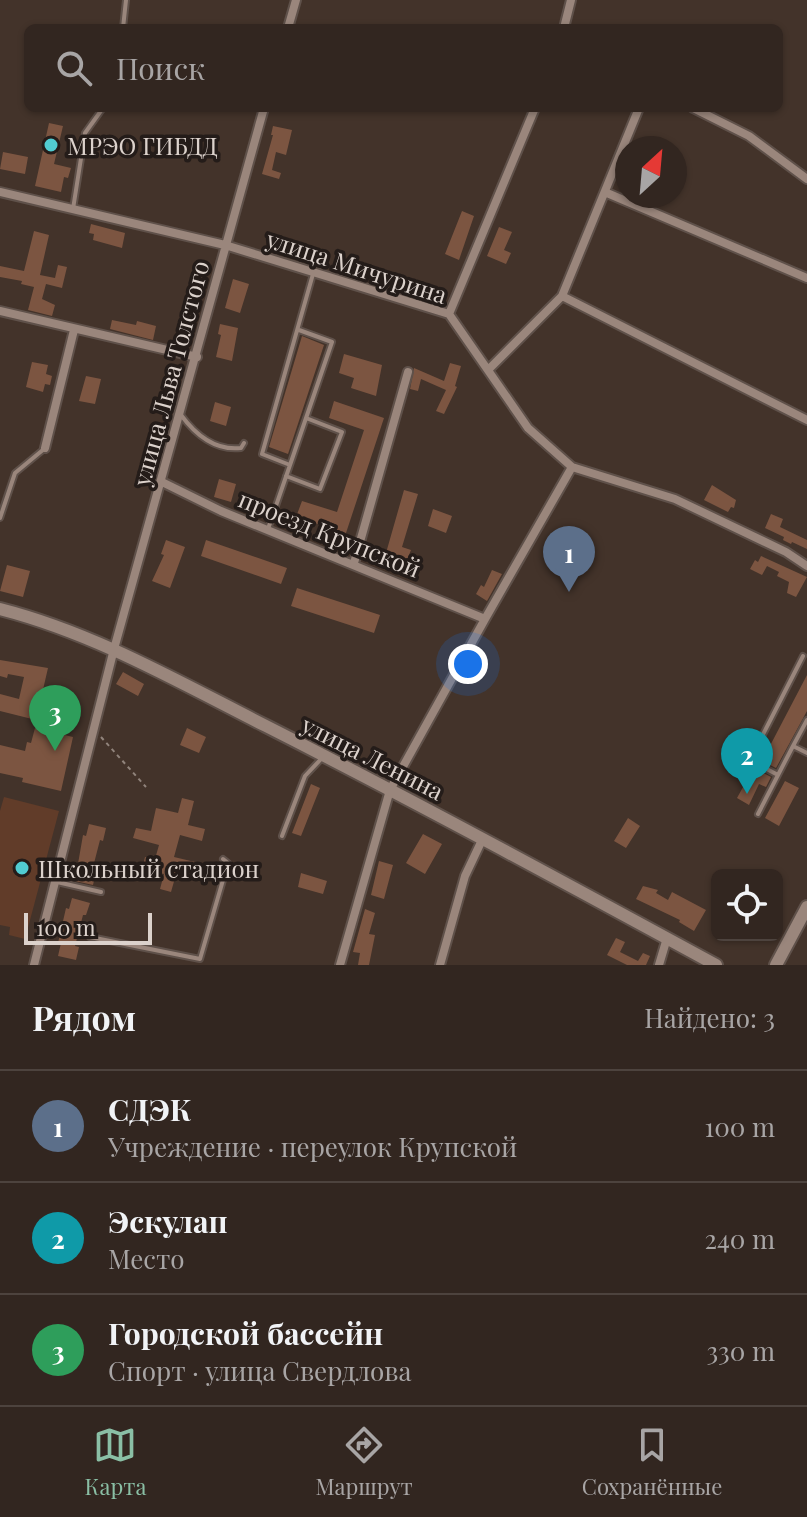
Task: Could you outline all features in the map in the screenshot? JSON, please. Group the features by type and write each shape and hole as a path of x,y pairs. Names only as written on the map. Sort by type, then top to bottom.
{"main road":[{"name":"улица Ленина","path":"0,609 41,619 114,649 483,838 716,965"},
{"path":"776,965 807,907"}],"street":[{"path":"289,24 296,0"},
{"path":"565,24 571,0"},
{"name":"улица Льва Толстого","path":"34,965 114,649 263,112"},
{"path":"449,314 533,112"},
{"path":"488,370 562,296 607,193 637,112"},
{"path":"701,112 749,136 807,179"},
{"name":"улица Мичурина","path":"0,192 225,245 449,314 528,428 572,467 675,499 786,552 807,566"},
{"path":"607,193 807,278"},
{"path":"562,296 807,420"},
{"path":"0,311 197,357"},
{"path":"45,448 74,330"},
{"path":"354,563 408,372"},
{"path":"340,965 390,790 572,467"},
{"name":"проезд Крупской","path":"162,482 221,511 485,619"},
{"path":"440,965 465,876 483,838"},
{"path":"659,965 667,938"}],"lane":[{"path":"123,24 126,0"},
{"path":"73,209 85,133 100,112"},
{"path":"290,465 262,454 314,272"},
{"path":"268,529 332,342 299,330"},
{"path":"181,415 204,439 230,449 241,448 244,443"},
{"path":"286,476 320,489 342,432 306,418"},
{"path":"0,518 15,473 45,448"},
{"path":"778,775 750,760 803,656"},
{"path":"758,814 807,720"},
{"path":"793,746 807,753"},
{"path":"282,836 305,776 324,756"},
{"path":"90,937 200,959 227,865 223,859"},
{"path":"55,881 101,892"}],"path":[{"path":"93,729 146,787"}],"shaded area":[{"name":"Школьный стадион","path":"4,797 59,811 25,939 9,935 10,927 0,925 0,811"}],"building":[{"name":"МРЭО ГИБДД","path":"49,123 63,126 54,164 71,168 68,178 64,177 61,192 35,186"},
{"path":"273,126 292,130 286,155 276,152 272,170 281,173 279,179 262,174"},
{"path":"3,152 28,157 25,174 0,169"},
{"path":"462,211 474,216 459,260 445,254"},
{"path":"91,224 125,233 122,248 93,240 94,234 89,233"},
{"path":"499,227 512,232 504,250 511,253 506,264 487,256"},
{"path":"34,231 49,235 40,275 55,278 58,265 67,267 62,288 46,284 42,299 55,305 52,316 28,310 34,287 0,277 0,266 24,271"},
{"path":"233,279 249,284 240,313 225,308"},
{"path":"112,320 156,326 153,340 110,329"},
{"path":"220,324 238,328 232,361 216,357"},
{"path":"302,336 324,345 288,454 269,447"},
{"path":"344,354 382,365 376,396 351,388 354,378 339,373"},
{"path":"32,362 48,365 46,374 52,376 50,385 45,384 43,392 26,387"},
{"path":"450,363 461,366 457,387 444,414 436,411 446,390 421,379 418,391 410,389 414,368 444,381"},
{"path":"86,376 101,379 95,404 79,401"},
{"path":"334,401 384,418 346,533 296,517 302,501 337,512 364,430 329,418"},
{"path":"215,402 231,407 226,426 210,421"},
{"path":"219,479 236,484 231,502 214,497"},
{"path":"712,485 736,500 734,508 731,507 728,512 704,500"},
{"path":"404,490 418,494 402,547 411,550 403,570 396,567 400,558 386,553"},
{"path":"433,509 452,516 446,533 428,526"},
{"path":"771,514 783,519 780,527 807,540 807,549 783,540 784,537 765,528"},
{"path":"166,540 185,547 170,588 152,581 164,555 161,554"},
{"path":"206,540 287,568 281,584 201,556"},
{"path":"761,556 807,577 796,597 787,593 789,582 777,576 779,572 767,566 762,575 750,569"},
{"path":"7,565 30,571 23,597 0,591"},
{"path":"492,570 502,574 487,601 476,594 481,585 484,587"},
{"path":"297,588 380,615 374,633 291,606"},
{"path":"0,660 48,668 36,720 0,711 0,694 19,699 24,677 0,676"},
{"path":"123,672 144,684 138,696 116,684"},
{"path":"807,675 807,711 776,768 762,761"},
{"path":"35,728 73,737 61,791 22,782 23,778 0,773 0,745 25,751"},
{"path":"187,728 206,737 199,753 180,745"},
{"path":"747,764 771,777 766,787 759,784 749,805 737,798 748,778 741,774"},
{"path":"785,781 799,788 779,826 765,818"},
{"path":"311,784 320,788 301,836 292,833"},
{"path":"182,798 194,801 188,825 205,829 202,841 180,835 174,857 195,862 192,875 177,871 171,892 160,889 164,874 142,869 145,857 155,859 159,845 133,838 136,828 151,831 156,808 178,813"},
{"path":"628,818 640,826 626,848 614,841"},
{"path":"89,824 106,828 92,871 96,872 93,885 75,881 83,835 86,836"},
{"path":"423,834 442,844 425,874 406,863"},
{"path":"379,861 393,865 384,899 371,895"},
{"path":"301,873 327,881 323,894 298,887"},
{"path":"643,886 658,890 656,893 668,900 672,892 706,910 694,931 680,920 636,899"},
{"path":"72,898 90,903 86,915 83,915 75,946 79,947 76,960 58,956 66,908 69,909"},
{"path":"365,909 375,913 369,934 375,935 369,965 358,965 360,953 353,952"},
{"path":"616,938 625,942 620,952 638,961 643,953 650,956 646,965 627,965 607,955"}],"place":[{"name":"МРЭО ГИБДД","path":"51,145"},
{"name":"СДЭК","path":"569,592"},
{"name":"Городской бассейн","path":"55,751"},
{"name":"Эскулап","path":"747,794"},
{"name":"Школьный стадион","path":"22,868"}]}
